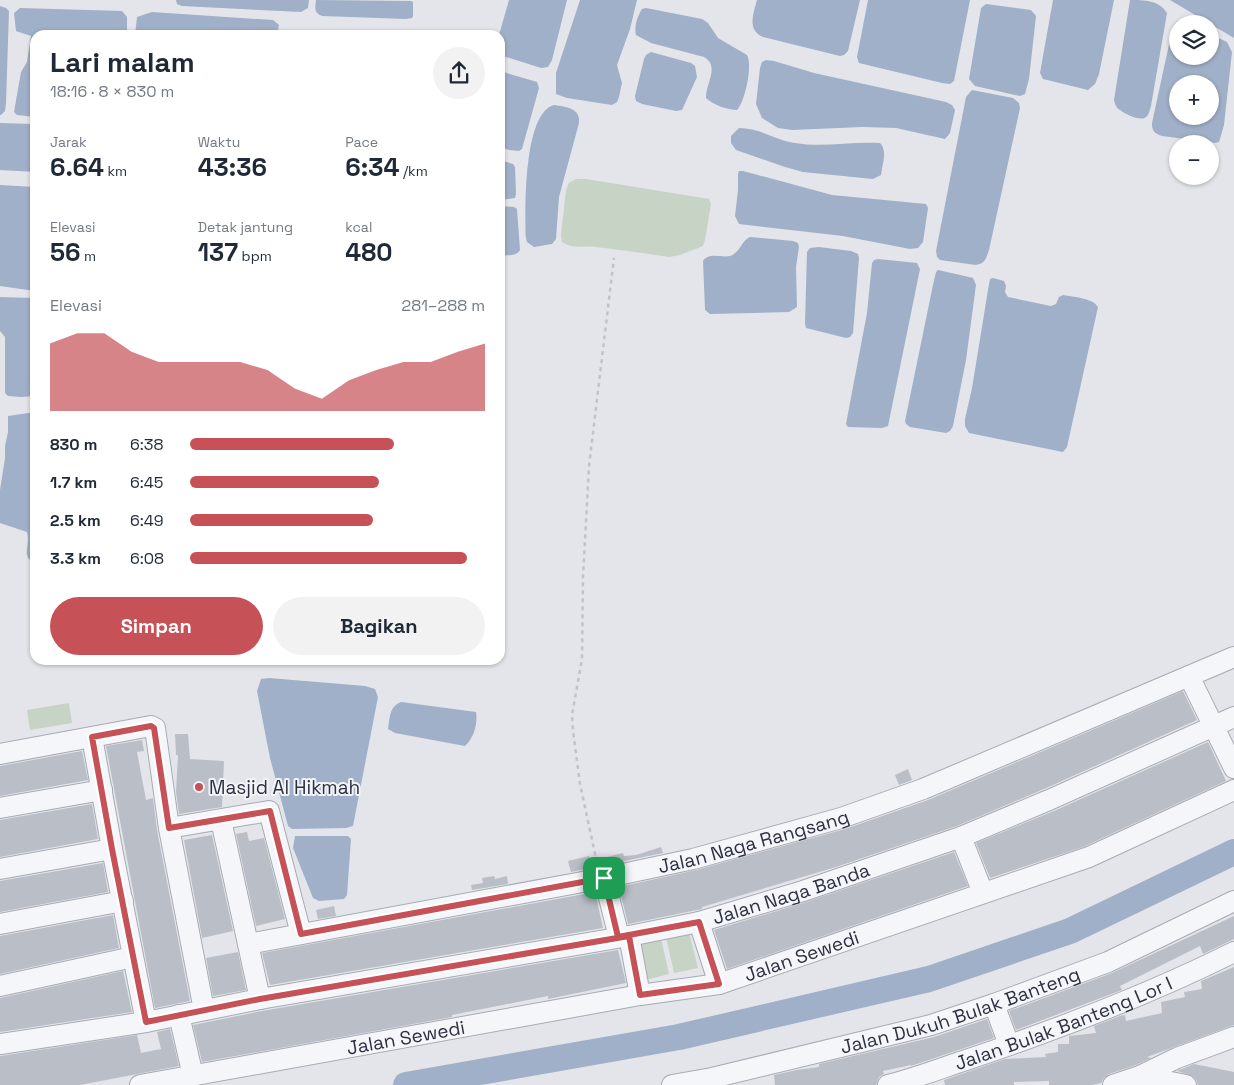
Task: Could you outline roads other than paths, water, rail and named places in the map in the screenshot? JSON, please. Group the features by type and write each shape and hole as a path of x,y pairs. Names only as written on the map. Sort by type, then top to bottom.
{"street":[{"name":"Jalan Naga Rangsang","path":"248,944 604,878 694,858 841,818 923,789 1234,657"},
{"path":"1189,676 1234,768"},
{"name":"Jalan Naga Banda","path":"0,1044 146,1022 260,999 624,937 699,922 803,891 961,837 1234,716"},
{"path":"0,754 151,726 154,728 169,828 204,1010"},
{"path":"92,737 146,1022"},
{"path":"0,808 102,790"},
{"name":"Jalan Sewedi","path":"140,1085 640,995 719,984 1089,857 1234,790"},
{"path":"169,828 270,811 301,934"},
{"path":"221,820 260,999"},
{"path":"961,837 983,893"},
{"path":"0,869 112,849"},
{"path":"604,878 624,937 640,995"},
{"path":"0,924 123,901"},
{"name":"Jalan Dukuh Bulak Banteng","path":"672,1085 712,1078 870,1040 994,1004 1108,962 1234,901"},
{"path":"699,922 719,984"},
{"name":"Jalan Bulak Banteng Lor I","path":"892,1085 1009,1045 1180,979 1234,952"},
{"path":"0,986 134,957"},
{"path":"994,1004 1009,1045"},
{"path":"179,1015 193,1076"},
{"path":"1113,1085 1140,1076 1177,1058 1224,1046 1234,1037"},
{"path":"1140,1076 1186,1085"}],"water":[{"path":"176,0 309,0 308,8 301,12 182,6 177,4"},
{"path":"316,0 411,1 413,2 413,16 406,19 322,16 316,10"},
{"path":"509,0 567,0 552,60 548,67 541,68 505,57 505,30 500,30"},
{"path":"580,0 637,0 630,29 617,65 622,83 619,97 617,102 612,105 567,98 556,94 556,73"},
{"path":"757,0 860,0 848,51 840,56 763,37 755,30 752,21"},
{"path":"868,0 970,0 954,81 950,84 942,83 859,63 857,57"},
{"path":"1053,0 1114,0 1099,74 1095,84 1088,90 1043,79 1040,73"},
{"path":"1130,0 1155,3 1160,5 1167,13 1151,106 1148,115 1141,119 1122,112 1114,100"},
{"path":"1170,0 1234,0 1234,38 1219,29 1219,15 1195,15"},
{"path":"986,4 1031,10 1036,16 1029,79 1025,94 1020,96 975,86 969,79 981,8"},
{"path":"0,6 9,11 6,103 5,111 1,115 0,115"},
{"path":"20,8 122,11 127,17 127,30 30,30 30,36 16,31 14,13"},
{"path":"646,8 702,19 708,23 718,38 747,55 749,75 743,99 737,110 721,107 706,98 712,70 709,61 704,57 651,43 636,35 637,18 642,9"},
{"path":"152,12 273,20 279,25 278,30 136,30 137,17"},
{"path":"1219,38 1227,42 1232,52 1224,125 1219,142 1219,135 1162,136 1155,133 1152,123 1169,44 1169,65 1219,65"},
{"path":"30,42 30,116 17,115 14,112 21,72 27,62"},
{"path":"651,52 691,63 695,66 697,77 682,110 676,111 636,101 635,96 644,59"},
{"path":"766,60 814,73 946,102 952,105 955,110 950,133 945,139 896,128 862,127 792,130 778,128 762,118 756,104 760,68 762,62"},
{"path":"505,72 537,82 539,88 522,149 519,151 505,149"},
{"path":"972,90 1013,98 1019,103 1020,108 989,250 984,261 976,265 940,260 937,257 936,251 966,97"},
{"path":"554,105 575,111 578,114 579,123 559,197 556,239 552,244 534,247 527,242 526,238 528,164 536,125 544,112"},
{"path":"0,123 30,124 30,172 0,170"},
{"path":"739,128 754,130 788,141 806,144 880,143 884,150 881,175 873,179 803,172 785,167 736,150 731,143 731,136"},
{"path":"505,162 513,164 515,167 515,198 505,199"},
{"path":"739,171 832,195 926,204 928,208 923,242 918,248 910,249 843,236 739,224 735,216"},
{"path":"0,185 30,187 30,290 0,286"},
{"path":"505,206 517,209 520,250 514,255 505,255"},
{"path":"750,237 798,243 796,267 797,307 789,312 710,314 705,310 703,261 712,256 730,256"},
{"path":"819,247 851,251 858,254 853,333 850,337 846,338 806,328 807,252 810,248"},
{"path":"878,259 917,263 920,269 888,426 882,428 848,427 846,424 867,313 872,263"},
{"path":"938,270 973,278 976,285 966,360 953,426 946,433 910,427 905,421 933,285"},
{"path":"990,279 1004,281 1006,286 1005,292 1008,297 1051,306 1056,304 1059,297 1063,295 1087,300 1098,307 1067,447 1063,452 969,433 965,426 989,284"},
{"path":"0,297 30,298 30,396 8,396 5,393 5,337 0,331"},
{"path":"30,413 30,559 27,554 27,532 0,523 0,490 8,432 8,416"},
{"path":"269,678 365,686 375,689 378,697 353,826 346,828 292,829 288,826 270,758 257,691 261,679"},
{"path":"401,702 476,712 476,725 473,735 465,746 395,733 388,729 390,717 394,707"},
{"path":"295,836 348,836 351,839 347,895 344,899 319,901 313,898 293,848"}],"waterway":[{"path":"406,1085 679,1037 929,979 1070,931 1234,852"}],"place":[{"name":"Masjid Al Hikmah","path":"199,787"}]}
